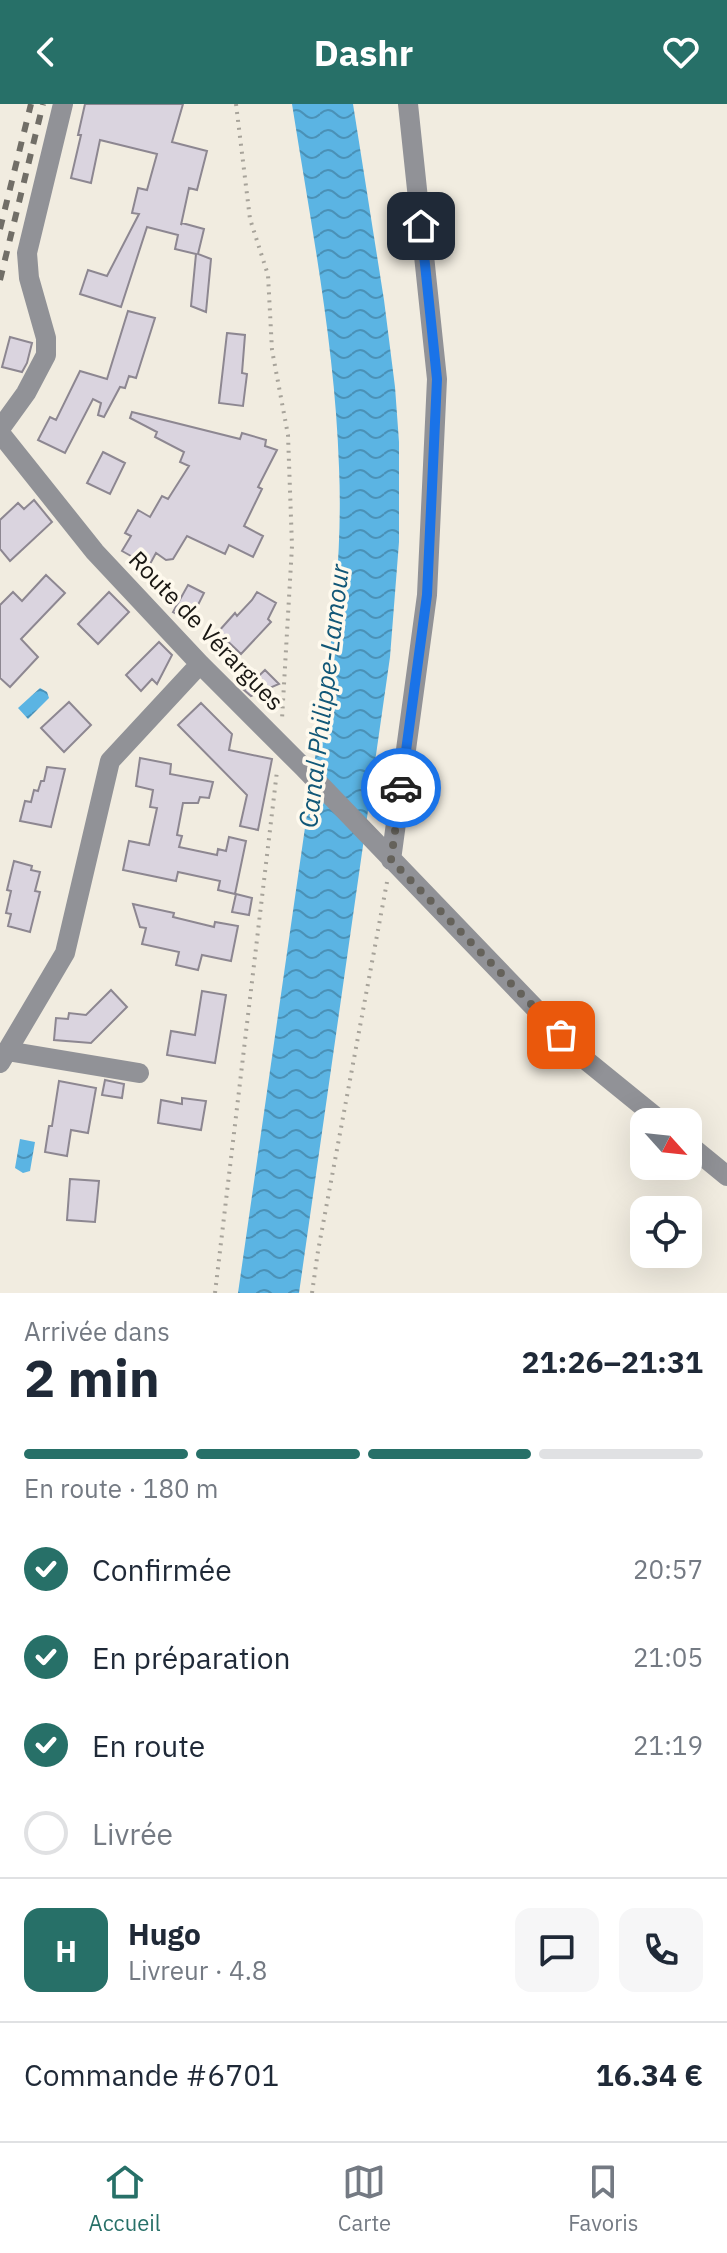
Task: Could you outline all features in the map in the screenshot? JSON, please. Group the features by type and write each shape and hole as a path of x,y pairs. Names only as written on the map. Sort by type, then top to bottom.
{"street":[{"path":"0,431 46,355 46,338 29,278 27,253 63,104"},
{"path":"391,860 427,595 437,379 408,104"},
{"name":"Route de Vérargues","path":"0,431 95,552 200,664 582,1057 645,1108"},
{"path":"139,1073 3,1057 65,953 110,761 200,664"},
{"path":"702,1155 727,1176"}],"path":[{"path":"215,1293 281,745 292,546 288,435 272,350 268,275 250,219 236,104"},
{"path":"312,1293 391,860"}],"water":[{"name":"Canal Philippe-Lamour","path":"292,104 353,104 395,387 399,442 399,542 390,657 299,1293 238,1293 328,668 339,543 340,492 333,376"},
{"path":"40,688 47,692 49,698 28,719 18,708"},
{"path":"20,1139 35,1142 30,1171 23,1173 15,1168"}],"building":[{"path":"85,104 183,104 172,142 207,151 197,190 189,188 181,225 204,229 198,254 211,259 206,312 191,306 196,254 175,249 178,235 147,227 121,307 80,294 88,270 107,276 139,214 132,213 138,188 147,190 157,154 100,140 91,183 71,178"},
{"path":"128,311 155,318 136,378 129,376 125,388 120,387 104,417 98,415 101,403 93,399 65,453 38,440 50,417 56,420 80,371 107,379"},
{"path":"227,333 245,335 242,373 247,374 243,406 219,403"},
{"path":"10,337 32,343 22,372 2,367"},
{"path":"132,412 240,439 242,433 266,440 265,446 277,450 258,487 262,489 244,526 263,536 253,557 229,545 225,554 187,536 173,559 166,560 156,553 149,566 122,551 131,536 125,533 138,510 150,517 162,496 168,499 189,466 180,462 184,452 155,437 157,432 130,418"},
{"path":"103,452 125,463 110,494 87,483"},
{"path":"34,500 52,522 10,561 0,549 0,520 18,503 24,509"},
{"path":"46,575 65,593 21,639 38,657 10,687 0,678 0,605 13,592 22,601"},
{"path":"188,585 204,593 190,621 173,612"},
{"path":"109,592 129,612 98,644 78,624"},
{"path":"257,592 276,603 268,619 271,622 241,654 218,632 235,613 237,616"},
{"path":"159,642 172,655 157,684 152,679 141,691 126,675"},
{"path":"265,670 279,684 251,696 244,690"},
{"path":"69,702 91,725 64,752 41,728"},
{"path":"201,703 232,734 229,750 272,759 258,830 240,826 247,795 178,725"},
{"path":"140,758 171,764 170,774 213,782 209,798 200,797 198,803 183,803 177,835 182,836 179,847 217,855 218,849 226,851 229,837 246,841 235,894 218,890 220,881 178,872 176,881 123,870 129,841 149,845 157,808 150,807 153,790 136,786"},
{"path":"47,767 65,769 51,827 20,821 25,801 31,802 34,790 38,791 41,781 44,781"},
{"path":"14,861 32,866 31,870 40,872 35,891 40,892 30,932 8,926 11,914 6,913 11,891 7,890"},
{"path":"236,894 252,898 249,915 232,912"},
{"path":"133,904 174,913 173,917 214,927 215,922 238,926 231,961 202,955 198,970 176,965 179,952 142,944 146,928 140,927"},
{"path":"111,990 127,1007 91,1043 54,1040 56,1018 68,1019 69,1013 86,1015"},
{"path":"202,991 226,995 215,1063 167,1055 171,1031 195,1035"},
{"path":"105,1080 124,1084 122,1098 102,1095"},
{"path":"59,1081 96,1088 88,1133 71,1130 67,1156 45,1152"},
{"path":"182,1098 206,1101 201,1130 158,1123 161,1100 182,1104"},
{"path":"70,1179 99,1181 95,1222 67,1220"}],"railway":[{"path":"0,229 31,104"},
{"path":"0,280 43,104"}],"way so far":[{"path":"401,788 391,860 561,1035"}],"route":[{"path":"401,788 427,595 437,379 421,226"}]}
